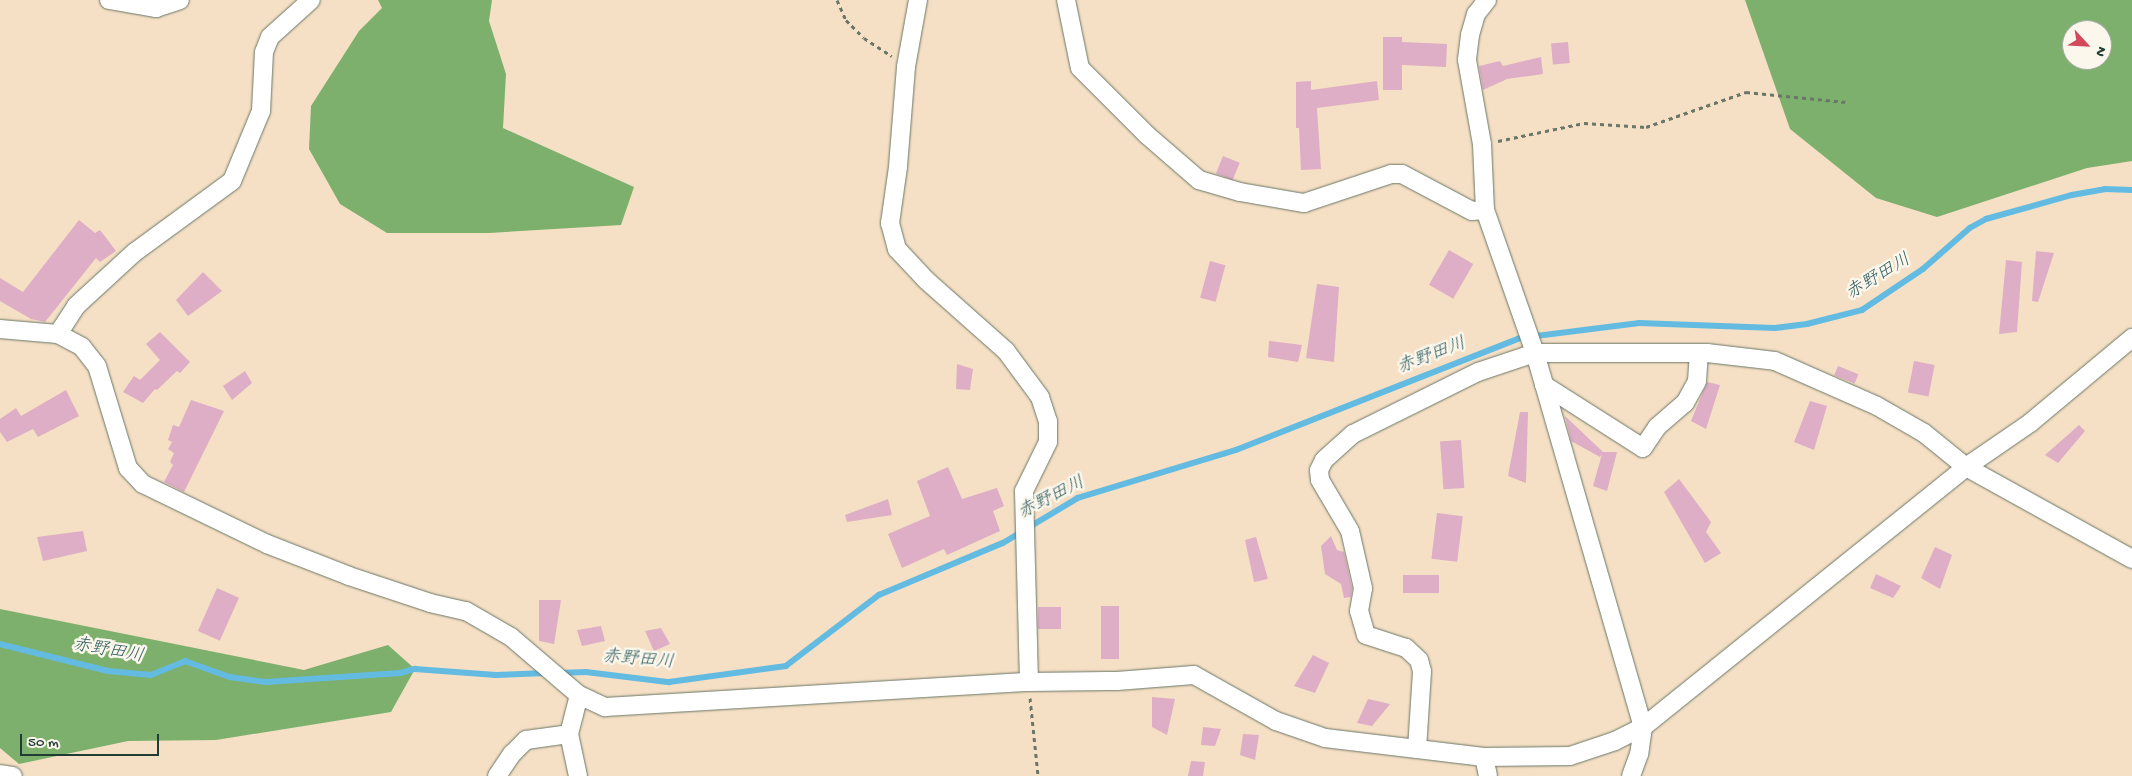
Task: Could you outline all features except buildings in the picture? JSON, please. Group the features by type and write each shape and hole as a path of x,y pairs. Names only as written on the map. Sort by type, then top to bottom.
{"street":[{"path":"109,0 156,8 180,0"},
{"path":"58,334 76,306 135,252 232,181 261,111 264,52 270,37 311,0"},
{"path":"918,0 906,67 898,167 890,223 897,249 926,280 1006,351 1040,397 1048,421 1048,442 1024,491 1023,522 1029,682"},
{"path":"1066,0 1080,68 1147,135 1199,180 1240,192 1304,203 1391,174 1402,174 1472,211 1485,210"},
{"path":"1487,0 1476,14 1470,35 1467,60 1482,144 1485,210 1534,351 1643,727 1639,754 1631,776"},
{"path":"0,330 58,334 82,347 97,366 128,468 143,484 267,544 349,576 430,603 466,611 511,637 580,695 606,707 620,708 1029,682 1117,680 1194,675 1276,721 1325,738 1484,757 1570,756 1615,741 1643,727 1966,467 2030,423 2132,338"},
{"path":"1417,750 1422,671 1419,660 1406,648 1366,636 1359,612 1362,588 1350,531 1320,480 1319,470 1324,460 1353,434 1478,372 1534,351 1699,353 1775,361 1877,406 1924,434 1966,467 2132,559"},
{"path":"1544,385 1643,448 1657,427 1685,403 1697,381 1699,353"},
{"path":"578,776 569,734 580,695"},
{"path":"497,776 512,754 526,740 569,734"},
{"path":"1484,757 1488,776"},
{"path":"0,774 12,776"}],"path":[{"path":"837,0 846,20 864,38 906,67"},
{"path":"1482,144 1584,123 1646,127 1746,92 1846,102"},
{"path":"1029,682 1038,776"}],"green space":[{"path":"378,0 492,0 489,21 506,74 503,128 634,187 621,225 489,233 387,233 340,204 309,149 311,106 359,31 382,8"},
{"path":"1745,0 2132,0 2132,161 2087,168 1937,217 1876,198 1790,129"},
{"path":"0,609 304,670 388,645 415,669 391,712 216,740 128,741 19,764 0,748"}],"waterway":[{"name":"赤野田川","path":"559,673 586,672 669,682 786,666 879,595 1003,543 1078,498 1236,450 1521,338 1639,323 1775,328 1807,324 1862,310 1923,269 1970,228 1986,219 2072,195 2105,189 2132,190"},
{"name":"赤野田川","path":"0,644 108,671 151,675 185,661 230,677 266,682 400,673 415,669 496,675 547,673"}]}
